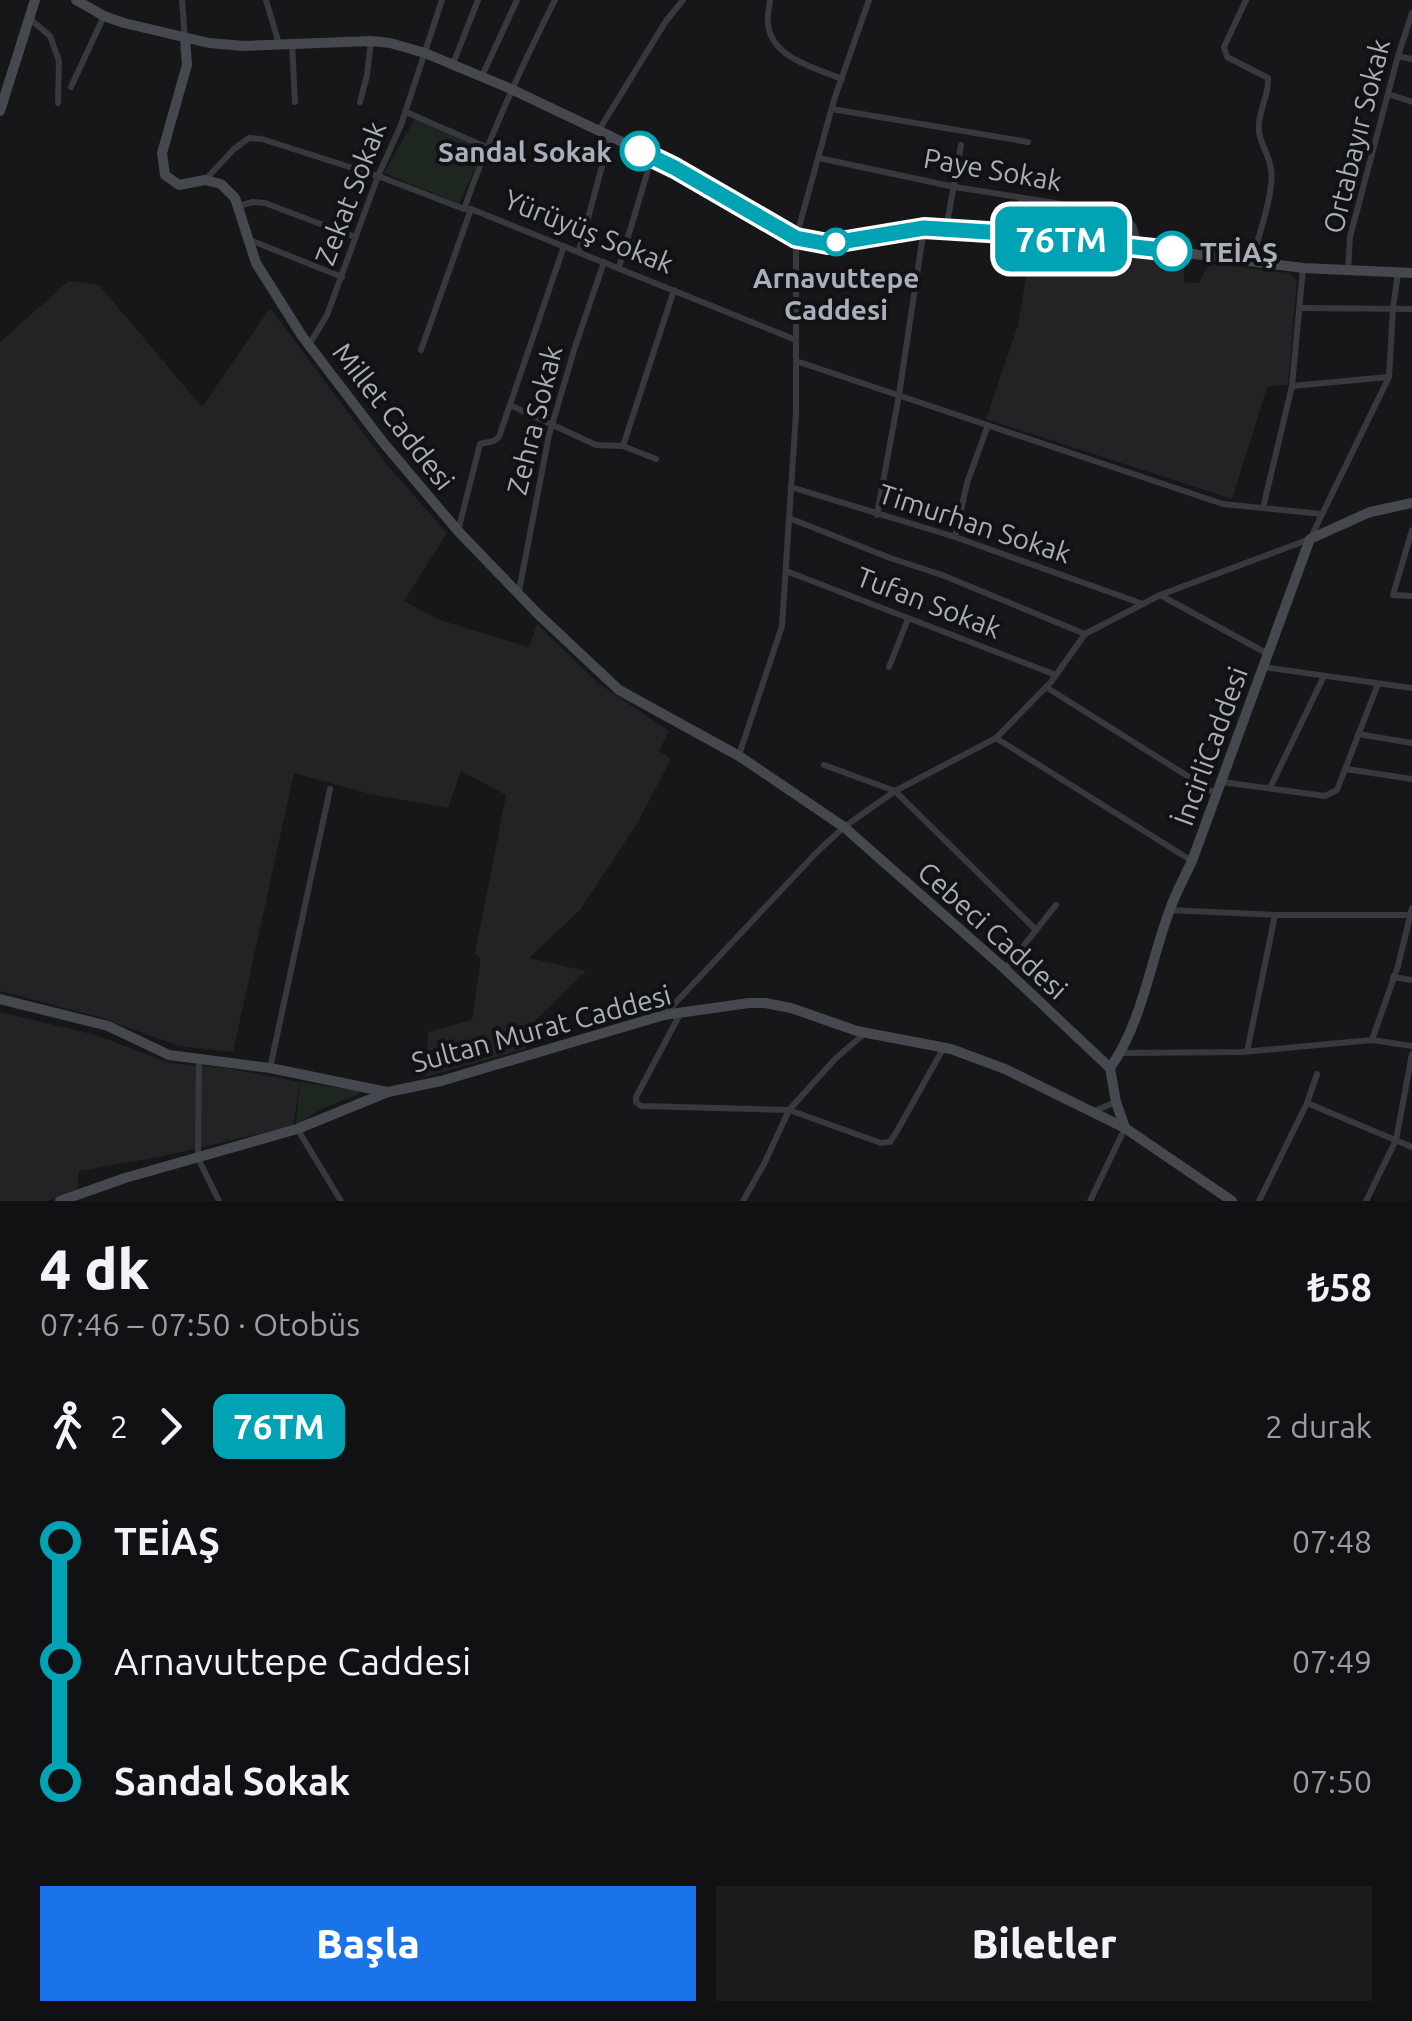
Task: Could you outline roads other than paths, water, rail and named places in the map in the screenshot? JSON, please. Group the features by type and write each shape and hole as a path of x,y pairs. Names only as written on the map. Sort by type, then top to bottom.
{"street":[{"path":"0,111 35,0"},
{"path":"76,0 104,16 185,39 225,45 370,41 425,53 511,88 604,133 796,238 828,244 924,228 946,229 1139,246 1304,268 1412,273"},
{"path":"182,0 186,64 162,153 166,175 179,184 205,180 220,184 238,206 264,203 355,237"},
{"path":"266,0 279,44"},
{"name":"Zekat Sokak","path":"310,345 327,315 406,112 442,0"},
{"path":"453,64 478,0"},
{"path":"482,77 517,0"},
{"path":"422,350 486,147 555,0"},
{"path":"579,251 604,133 666,21 683,0"},
{"path":"770,0 768,26 776,47 802,63 842,78"},
{"path":"739,756 782,626 796,413 796,238 832,109 869,0"},
{"path":"1246,0 1224,47 1227,57 1268,78 1269,90 1258,125 1272,170 1252,260"},
{"name":"Ortabayır Sokak","path":"1348,271 1350,238 1412,13"},
{"path":"72,87 104,16"},
{"path":"28,18 50,36 59,61 58,103"},
{"path":"360,102 370,41"},
{"path":"292,44 296,102"},
{"path":"1398,56 1412,59"},
{"path":"1388,94 1412,102"},
{"path":"832,109 1028,142"},
{"path":"406,112 486,147"},
{"name":"Yürüyüş Sokak","path":"205,180 249,138 262,139 378,176 579,251 796,340"},
{"path":"946,229 960,145"},
{"path":"619,267 652,157"},
{"name":"Paye Sokak","path":"818,158 954,188 1124,214 1134,227 1139,246"},
{"path":"1017,234 1021,198"},
{"name":"Millet Caddesi","path":"238,206 256,263 310,345 382,441 458,531 538,614 620,690 739,756"},
{"path":"877,514 924,228"},
{"path":"248,239 342,277"},
{"path":"458,531 480,444 499,437 564,246"},
{"name":"Zehra Sokak","path":"518,592 552,425 604,262"},
{"path":"1264,508 1292,386 1304,268"},
{"path":"1310,539 1389,376 1398,272"},
{"path":"624,446 674,290"},
{"path":"1300,308 1412,309"},
{"path":"796,361 1223,504 1322,514"},
{"path":"1292,386 1389,376"},
{"path":"510,405 596,445 624,446 656,459"},
{"path":"955,537 967,483 988,425"},
{"name":"Timurhan Sokak","path":"791,487 955,537 1143,604"},
{"path":"664,1014 844,826 895,790 996,738 1046,687 1085,634 1160,595 1310,539 1370,512 1412,503"},
{"path":"789,518 1085,634"},
{"path":"1412,530 1393,595 1412,596"},
{"name":"İncirliCaddesi","path":"1110,1068 1121,1053 1143,995 1170,910 1192,861 1310,539"},
{"name":"Tufan Sokak","path":"786,571 1056,675"},
{"path":"1160,595 1268,654"},
{"path":"889,667 908,618"},
{"path":"1263,667 1412,688"},
{"path":"1270,788 1324,676"},
{"path":"1046,687 1218,788 1270,788 1325,796 1337,790 1378,684"},
{"path":"1358,734 1412,744"},
{"path":"996,738 1192,861"},
{"name":"Cebeci Caddesi","path":"739,756 844,826 1110,1068"},
{"path":"824,765 895,790 1036,930"},
{"path":"1346,769 1412,779"},
{"path":"270,1068 330,789"},
{"path":"1005,969 1056,905"},
{"path":"1170,910 1275,915 1411,912 1372,1040"},
{"path":"1247,1052 1275,915"},
{"path":"1393,977 1412,980"},
{"path":"0,1000 108,1026 168,1055 270,1068 388,1092"},
{"name":"Sultan Murat Caddesi","path":"60,1201 125,1178 297,1129 388,1092 442,1081 664,1014 749,1003 791,1008 865,1033 943,1048 1005,1069 1124,1128"},
{"path":"681,1012 636,1102 648,1107 789,1110 881,1143 890,1142 943,1048"},
{"path":"743,1201 789,1110 835,1059 865,1033"},
{"path":"1121,1053 1247,1052 1372,1040 1412,1050 1396,1140 1366,1201"},
{"path":"199,1058 198,1158 219,1201"},
{"path":"1110,1068 1124,1128 1232,1201"},
{"path":"1260,1201 1317,1074"},
{"path":"1090,1112 1116,1102"},
{"path":"1307,1103 1412,1147"},
{"path":"1090,1201 1124,1128"},
{"path":"297,1129 341,1201"}],"place":[{"name":"Sandal Sokak","path":"640,151"},
{"name":"Arnavuttepe Caddesi","path":"836,242"},
{"name":"TEİAŞ","path":"1172,251"}]}
